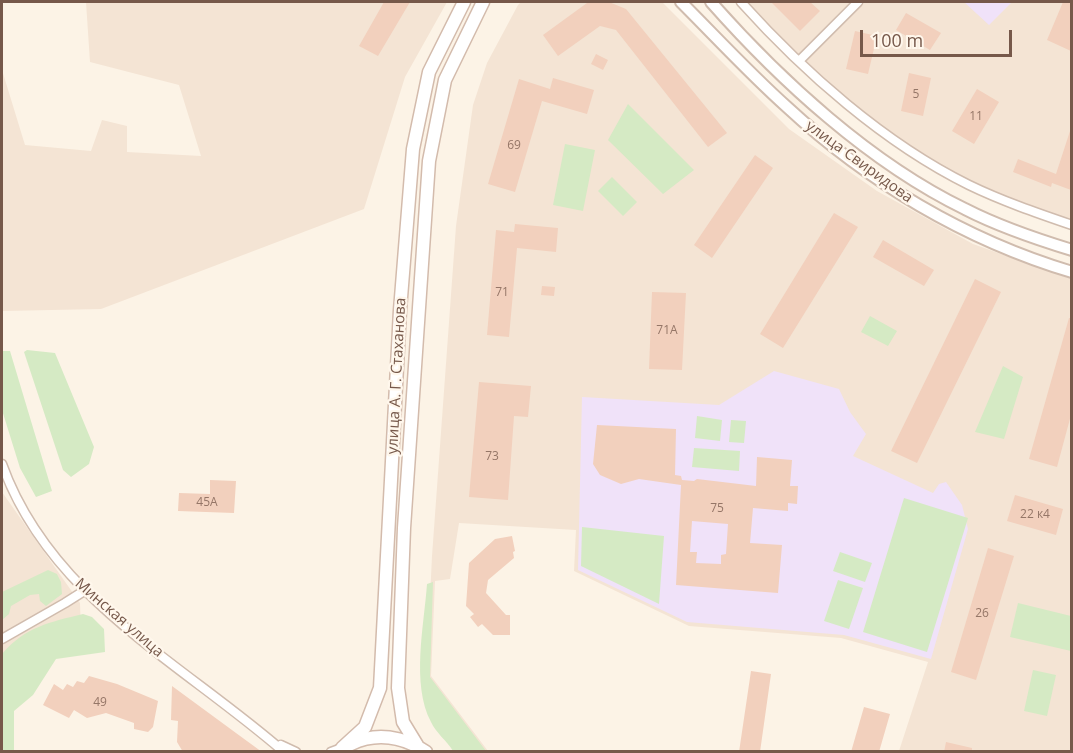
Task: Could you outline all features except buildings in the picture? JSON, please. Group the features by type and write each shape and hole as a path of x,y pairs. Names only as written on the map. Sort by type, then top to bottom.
{"main road":[{"name":"улица А. Г. Стаханова","path":"337,750 365,727 380,688 400,310 414,149 429,72 464,2"},
{"name":"улица А. Г. Стаханова","path":"421,748 403,722 398,688 404,528 429,161 445,80 483,2"},
{"path":"337,750 359,740 379,736 398,738 421,748"}],"street":[{"name":"улица Свиридова","path":"681,2 789,109 833,146 882,181 926,210 981,239 1071,272"},
{"name":"улица Свиридова","path":"711,2 816,108 881,158 964,209 1071,250"},
{"path":"741,2 799,61 842,99 911,152 968,184 1027,210 1071,225"},
{"path":"799,61 858,2"},
{"name":"Минская улица","path":"2,464 12,490 33,528 84,591 138,639 273,741"},
{"path":"2,639 84,591"},
{"path":"273,741 284,752"},
{"path":"273,741 296,752"}],"shaded area":[{"path":"86,2 447,2 405,77 364,209 101,309 2,311 2,70 25,145 91,151 102,120 127,126 127,152 201,156 179,85 90,62"},
{"path":"521,2 662,2 789,129 877,191 973,244 1071,279 1071,751 899,751 928,662 841,638 689,626 574,571 576,530 459,523 450,579 435,581 431,676 488,751 468,751 426,681 432,556 456,226 473,105 487,63"},
{"path":"741,2 1071,2 1071,224 976,188 903,147 842,99"},
{"path":"964,2 1012,2 989,25"},
{"path":"774,371 839,389 850,412 866,434 853,456 933,493 939,484 946,482 962,505 968,529 931,659 844,635 687,622 578,570 582,397 719,405"},
{"path":"2,492 80,603 81,634 2,670"}],"green space":[{"path":"628,104 694,170 663,194 608,140"},
{"path":"565,144 595,150 583,211 553,205"},
{"path":"612,177 637,202 623,216 598,191"},
{"path":"870,316 897,331 888,346 861,332"},
{"path":"27,350 55,353 94,447 89,464 71,477 63,470 24,352"},
{"path":"2,351 10,351 52,491 36,497 20,468 2,410"},
{"path":"1003,366 1023,377 1004,439 975,432"},
{"path":"697,416 722,420 720,441 695,438"},
{"path":"731,420 746,421 744,443 729,442"},
{"path":"694,448 740,451 739,471 692,467"},
{"path":"904,498 968,518 927,652 863,632"},
{"path":"582,527 664,536 659,604 581,566"},
{"path":"840,552 872,563 865,582 833,571"},
{"path":"48,570 57,574 61,582 62,594 46,606 40,601 39,594 30,595 11,606 9,614 2,620 2,592"},
{"path":"838,580 863,588 849,629 824,621"},
{"path":"433,582 430,677 486,751 453,751 433,726 425,707 420,654 427,584"},
{"path":"1018,603 1071,616 1071,651 1010,637"},
{"path":"83,614 92,617 104,629 105,652 56,659 33,695 14,711 14,751 2,751 2,654 20,637 39,627"},
{"path":"1033,670 1056,675 1047,716 1024,711"}]}
